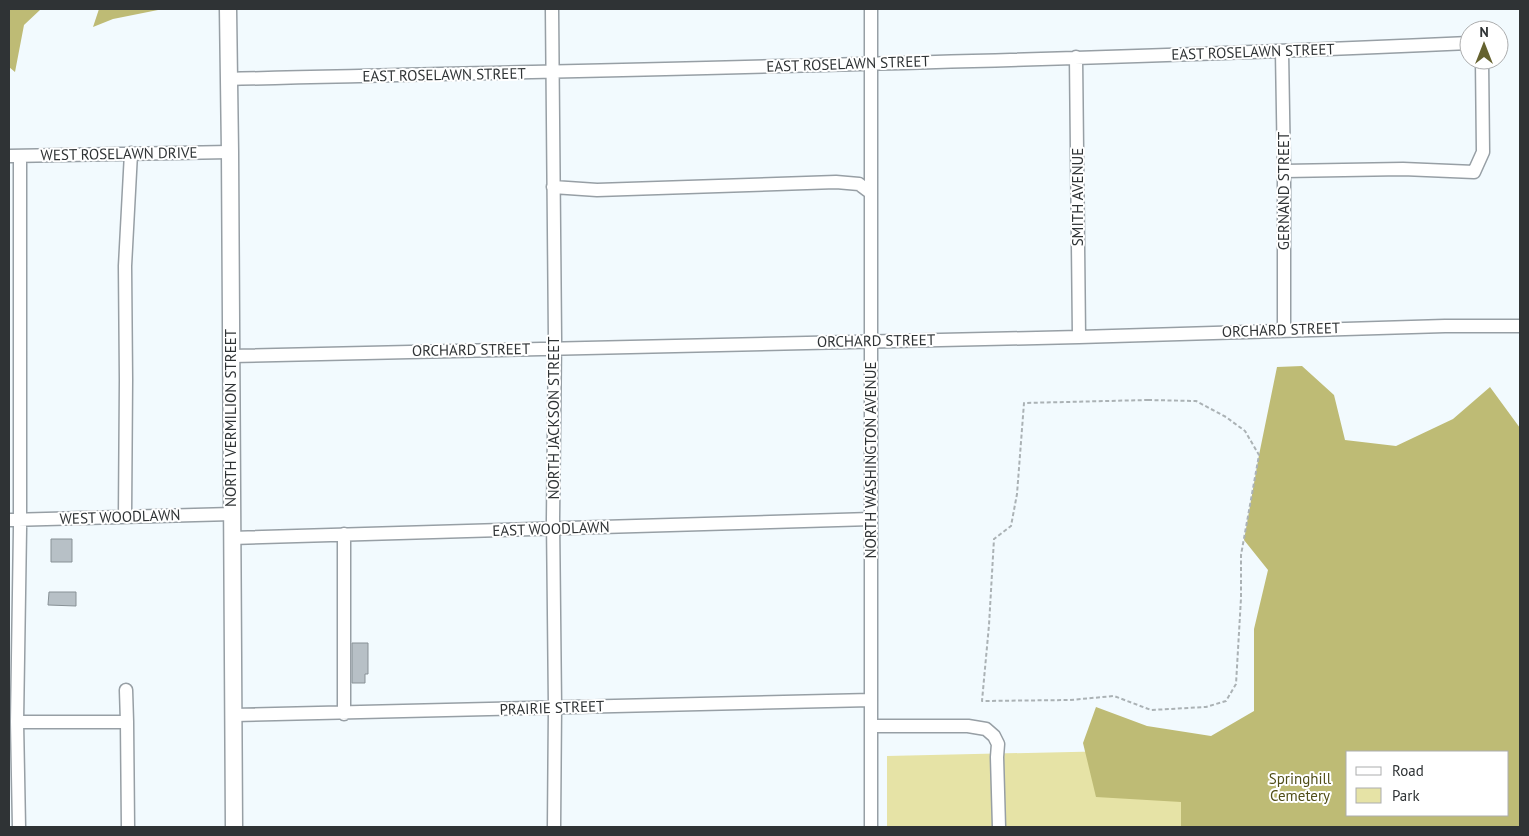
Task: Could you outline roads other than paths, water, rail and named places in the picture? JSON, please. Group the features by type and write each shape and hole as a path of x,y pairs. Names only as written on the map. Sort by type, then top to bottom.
{"main road":[{"name":"NORTH VERMILION STREET","path":"228,9 234,827"}],"street":[{"name":"NORTH JACKSON STREET","path":"552,9 555,348 553,529 554,827"},
{"name":"NORTH WASHINGTON AVENUE","path":"871,9 871,827"},
{"name":"EAST ROSELAWN STREET","path":"228,79 1076,58 1282,52 1459,43"},
{"name":"GERNAND STREET","path":"1282,52 1284,330"},
{"name":"SMITH AVENUE","path":"1076,58 1079,337"},
{"path":"1284,171 1403,169 1474,172 1483,152 1482,70"},
{"name":"WEST ROSELAWN DRIVE","path":"14,156 230,152"},
{"path":"125,517 125,266 132,153"},
{"path":"14,156 14,520 19,827"},
{"path":"553,187 598,190 836,182 859,184 871,193"},
{"name":"ORCHARD STREET","path":"231,356 1079,337 1445,326 1520,326"},
{"name":"WEST WOODLAWN","path":"14,520 232,514"},
{"name":"EAST WOODLAWN","path":"232,538 871,519"},
{"path":"344,534 344,714"},
{"path":"126,690 128,827"},
{"name":"PRAIRIE STREET","path":"234,715 344,714 871,700"},
{"path":"17,722 127,722"},
{"path":"871,726 968,726 986,729 994,736 998,744 1000,827"}],"park label":[{"name":"Springhill Cemetery","path":"1300,788"}]}
